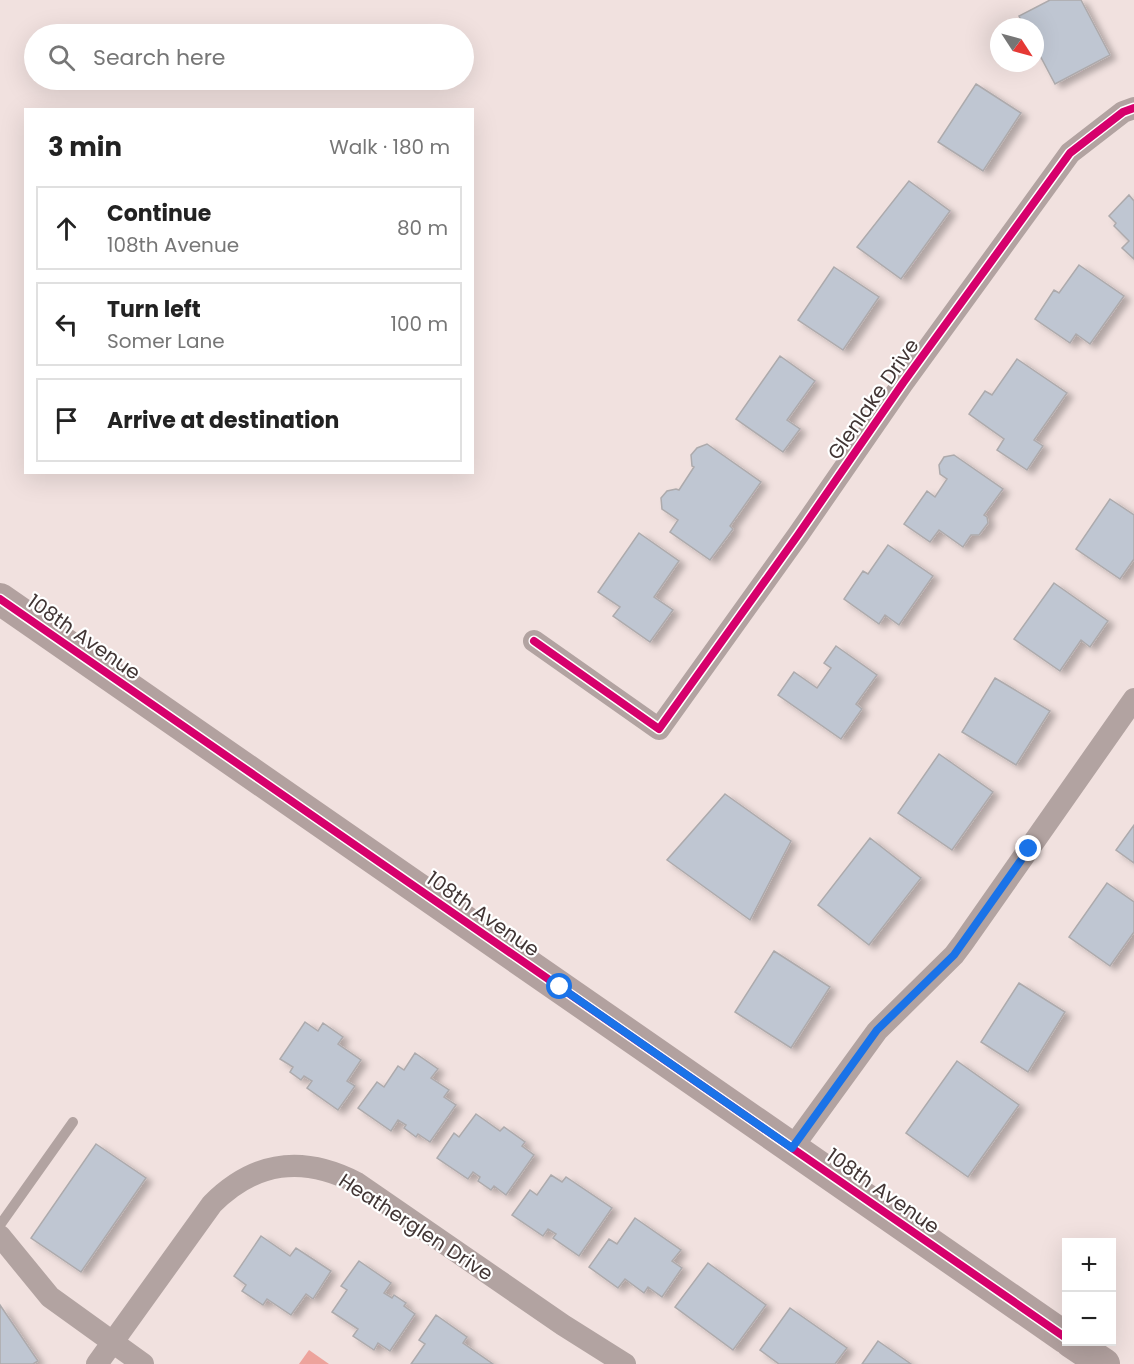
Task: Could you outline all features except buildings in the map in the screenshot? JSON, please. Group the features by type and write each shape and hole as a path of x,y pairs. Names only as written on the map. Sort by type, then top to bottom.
{"street":[{"name":"Glenlake Drive","path":"534,641 659,729 798,536 909,374 1070,153 1123,112 1134,108"},
{"name":"108th Avenue","path":"0,599 1062,1335"},
{"path":"792,1148 877,1030 954,955 1134,699"},
{"name":"Heatherglen Drive","path":"97,1364 212,1204 225,1191 258,1172 291,1165 326,1169 357,1183 562,1325 625,1364"},
{"path":"0,1236 50,1297 143,1364"},
{"path":"1078,1346 1104,1364"}],"lane":[{"path":"0,1225 73,1122"}],"shaded area":[{"path":"309,1350 329,1364 299,1364"}],"cycle path":[{"path":"534,641 659,729 903,383 1070,153 1123,112 1134,108"},
{"path":"0,599 1062,1335"}],"route":[{"path":"560,987 792,1148 867,1042 954,955 1029,849"}]}
